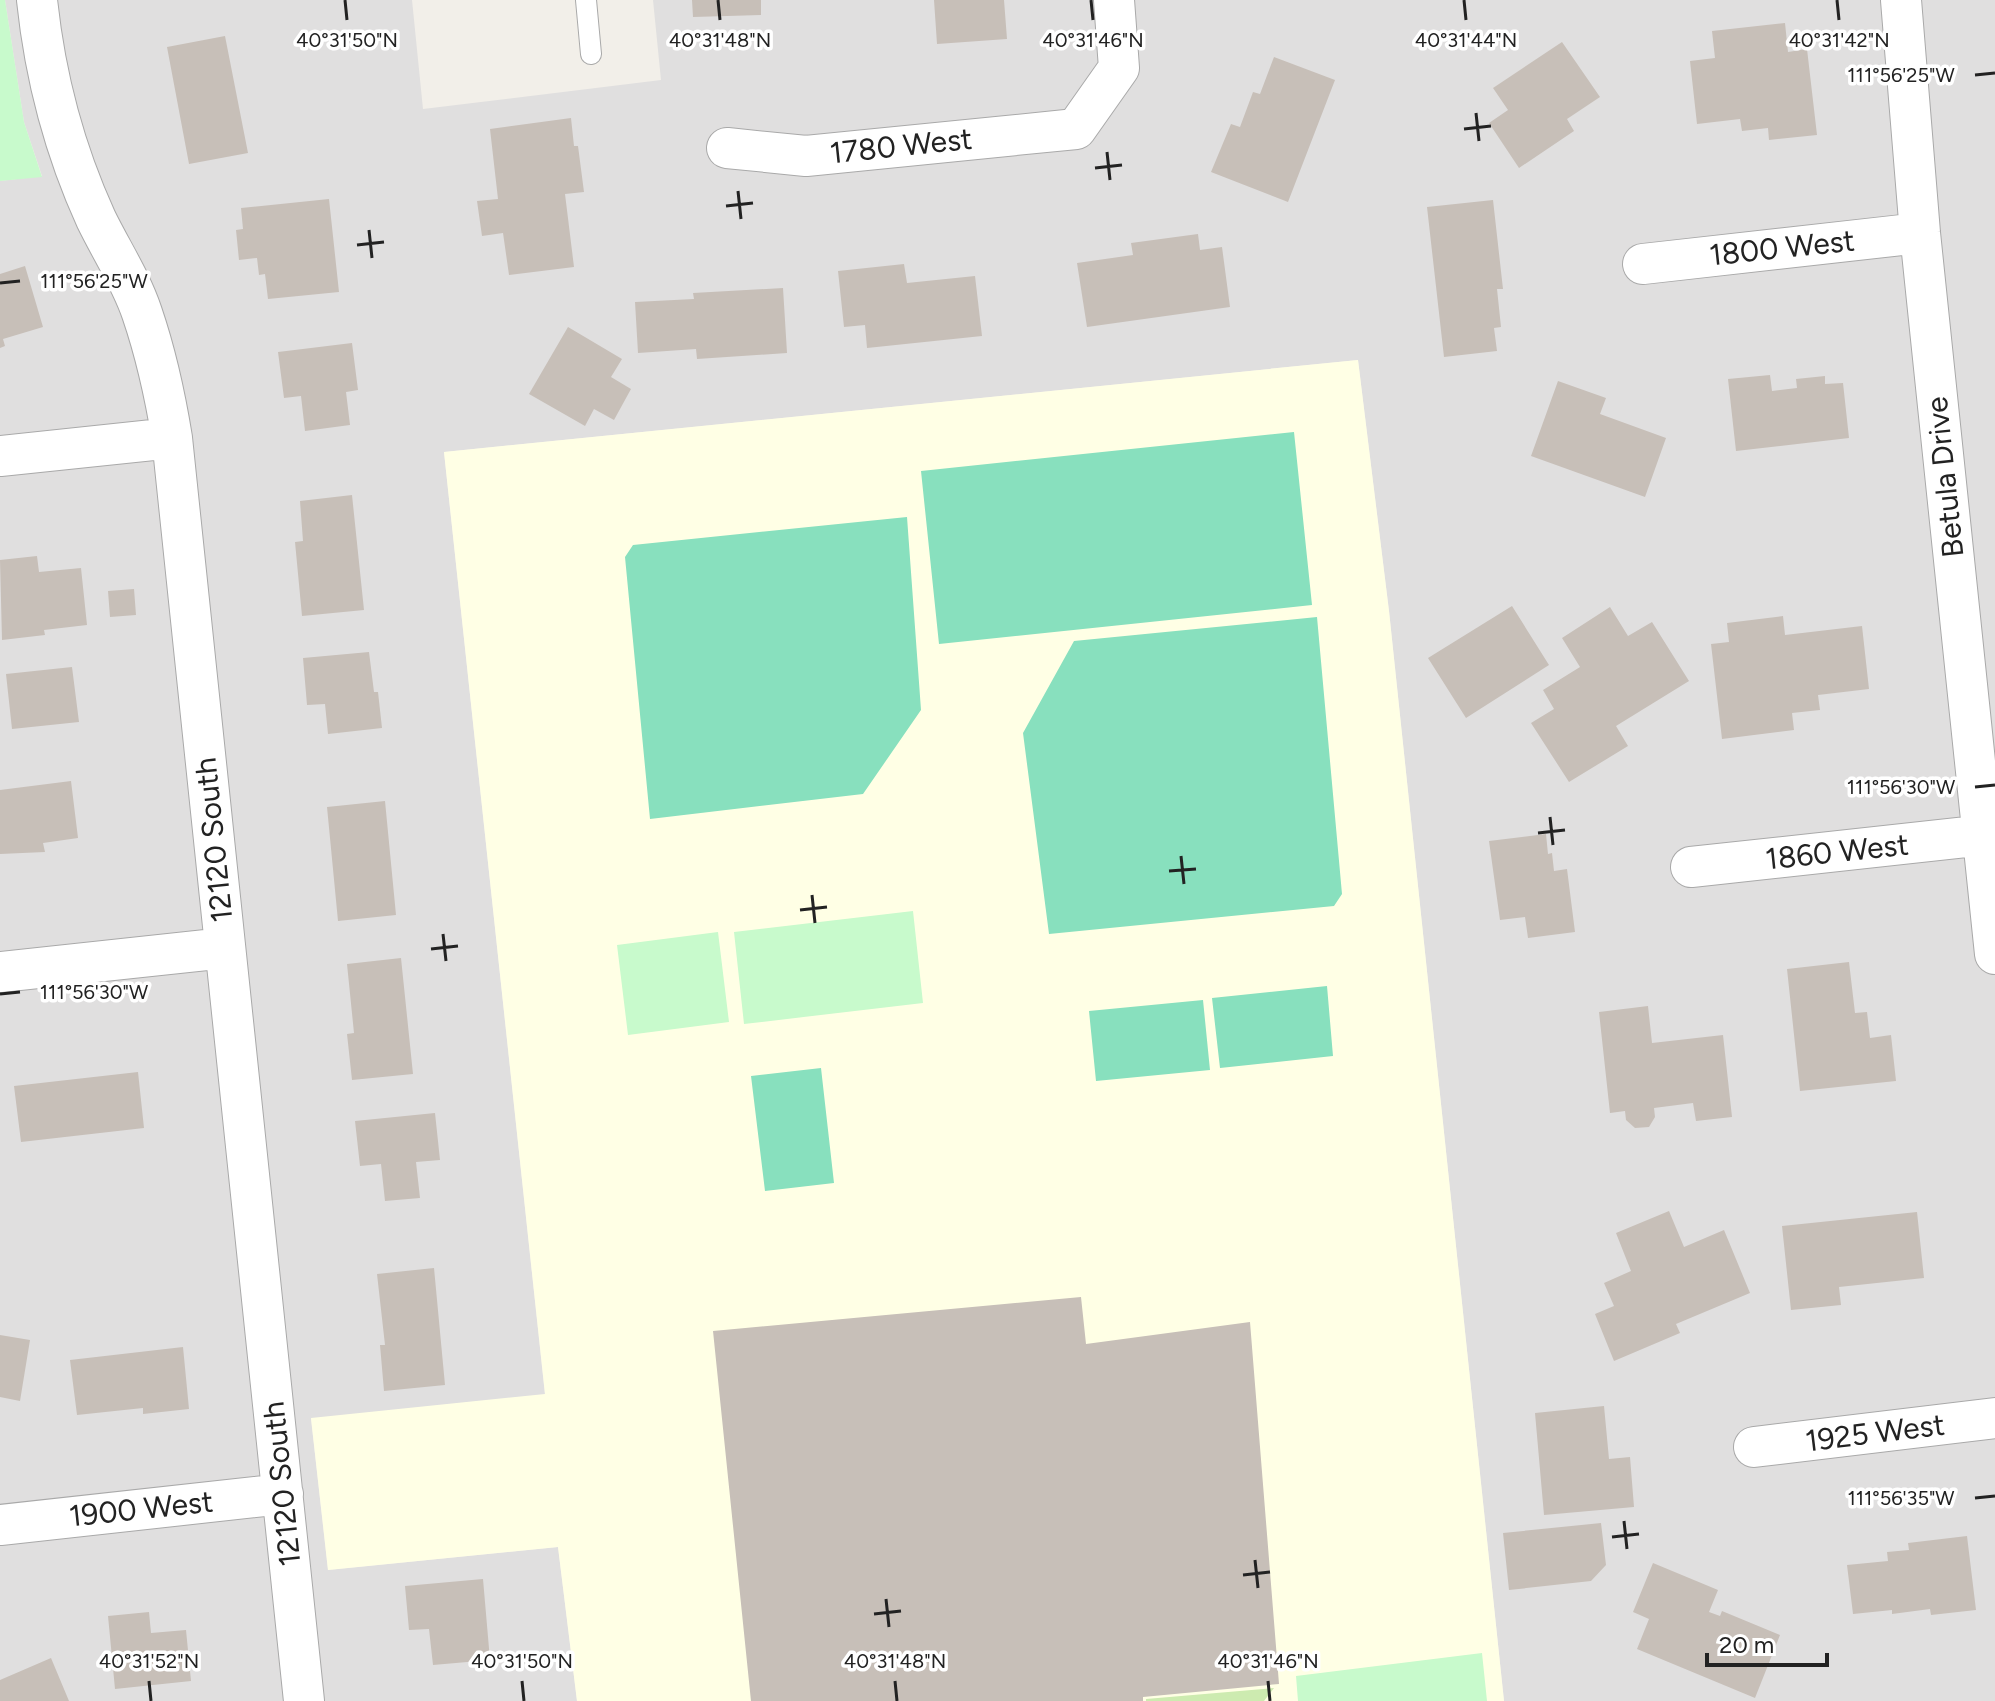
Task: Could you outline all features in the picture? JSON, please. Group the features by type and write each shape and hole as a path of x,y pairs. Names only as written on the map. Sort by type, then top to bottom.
{"street":[{"name":"12120 South","path":"37,0 42,46 56,109 95,217 141,309 161,373 172,438 304,1701"},
{"name":"1780 West","path":"727,148 806,156 1076,129 1119,68 1114,0"},
{"name":"Betula Drive","path":"1901,0 1920,233 1989,835 1995,954"},
{"name":"1800 West","path":"1643,264 1920,233"},
{"path":"0,456 172,438"},
{"name":"1860 West","path":"1691,867 1989,835"},
{"path":"0,972 225,948"},
{"name":"1925 West","path":"1754,1447 1995,1418"},
{"name":"1900 West","path":"0,1525 283,1494"}],"lane":[{"path":"586,0 591,54"}],"shaded area":[{"path":"5,0 412,0 423,109 661,80 653,0 1995,0 1995,1701 1504,1701 1389,611 1358,360 444,452 545,1395 311,1419 328,1570 558,1547 577,1701 0,1701 0,181 42,176 24,122"},
{"path":"1358,360 1389,611 1504,1701 577,1701 558,1547 328,1570 311,1418 545,1394 444,452"}],"green space":[{"path":"0,0 5,0 24,122 42,177 0,181"},
{"path":"1294,432 1312,605 939,644 921,471"},
{"path":"907,517 921,710 863,794 650,819 625,557 633,545"},
{"path":"1317,617 1342,894 1334,906 1049,934 1023,733 1074,641"},
{"path":"913,911 923,1003 744,1024 734,932"},
{"path":"718,932 729,1022 628,1035 617,945"},
{"path":"1327,986 1333,1056 1220,1068 1212,998"},
{"path":"1203,1000 1210,1070 1096,1081 1089,1011"},
{"path":"821,1068 834,1183 765,1191 751,1076"},
{"path":"1482,1653 1487,1701 1298,1701 1296,1676"},
{"path":"1274,1688 1264,1701 1146,1701 1146,1699"}],"building":[{"path":"692,0 761,0 761,15 693,17"},
{"path":"934,0 1004,0 1007,39 937,44"},
{"path":"1785,23 1788,52 1807,49 1817,135 1769,140 1768,128 1742,131 1740,119 1697,124 1690,61 1715,58 1712,31"},
{"path":"225,36 248,153 189,164 167,47"},
{"path":"1562,42 1600,97 1567,119 1574,131 1519,168 1489,123 1508,110 1493,88"},
{"path":"1274,57 1335,80 1288,202 1211,172 1231,124 1240,127 1253,92 1260,94"},
{"path":"571,118 584,192 565,194 574,267 509,275 503,233 482,236 477,201 498,199 490,129"},
{"path":"329,199 339,292 268,299 265,274 259,275 257,258 239,260 236,230 243,229 241,208"},
{"path":"1493,200 1503,289 1497,289 1501,327 1494,328 1497,351 1444,357 1427,207"},
{"path":"1198,234 1200,250 1222,247 1230,307 1087,327 1077,263 1133,255 1131,243"},
{"path":"904,264 907,283 975,276 982,336 867,348 865,325 844,327 838,271"},
{"path":"25,266 43,327 3,339 5,346 0,348 0,274"},
{"path":"783,288 787,353 697,359 696,349 638,353 635,302 694,299 693,293"},
{"path":"568,327 622,359 611,377 631,389 614,420 594,409 585,426 529,394"},
{"path":"352,343 358,390 346,392 350,425 305,431 301,396 284,398 278,352"},
{"path":"1770,375 1772,391 1797,388 1796,379 1825,376 1825,384 1843,383 1849,438 1736,451 1728,379"},
{"path":"1558,381 1606,398 1600,414 1666,438 1645,497 1531,456"},
{"path":"352,495 364,610 302,616 295,542 303,541 300,501"},
{"path":"37,556 39,572 81,568 87,625 44,630 45,635 2,640 0,560"},
{"path":"134,589 136,615 110,617 108,591"},
{"path":"1512,606 1549,665 1466,718 1428,658"},
{"path":"1610,607 1628,636 1652,622 1689,681 1616,726 1628,746 1569,782 1531,723 1554,709 1543,690 1580,667 1562,638"},
{"path":"1783,616 1785,635 1862,626 1869,689 1818,695 1820,710 1792,713 1794,730 1722,739 1711,644 1729,642 1727,623"},
{"path":"369,652 382,728 328,734 325,704 307,705 303,658"},
{"path":"72,667 79,722 12,729 6,674"},
{"path":"71,781 78,838 43,843 45,852 0,854 0,790"},
{"path":"385,801 396,915 338,921 327,807"},
{"path":"1546,834 1554,871 1567,869 1575,932 1528,938 1525,917 1500,920 1489,841"},
{"path":"401,958 413,1074 352,1080 347,1034 354,1033 347,964"},
{"path":"1849,962 1855,1013 1867,1012 1870,1038 1891,1035 1896,1081 1800,1091 1787,969"},
{"path":"1648,1006 1652,1043 1723,1035 1732,1117 1696,1121 1693,1103 1654,1108 1655,1117 1649,1127 1635,1128 1626,1120 1625,1111 1610,1113 1599,1012"},
{"path":"138,1072 144,1128 21,1142 14,1086"},
{"path":"435,1113 440,1160 416,1162 420,1198 385,1201 381,1164 360,1166 355,1121"},
{"path":"1669,1211 1684,1247 1724,1230 1750,1293 1676,1324 1680,1333 1614,1361 1595,1314 1614,1306 1604,1283 1631,1271 1616,1233"},
{"path":"1917,1212 1924,1278 1839,1287 1841,1305 1791,1310 1782,1226"},
{"path":"434,1268 445,1385 384,1391 380,1345 385,1345 377,1274"},
{"path":"1081,1297 1086,1344 1250,1322 1279,1684 1143,1697 1143,1701 751,1701 713,1331"},
{"path":"0,1335 30,1340 20,1401 0,1397"},
{"path":"183,1347 189,1409 143,1414 143,1408 77,1415 70,1360"},
{"path":"1604,1406 1609,1459 1630,1457 1634,1507 1544,1515 1535,1413"},
{"path":"1601,1523 1606,1565 1591,1581 1509,1590 1503,1533"},
{"path":"1967,1536 1976,1610 1931,1615 1930,1609 1892,1614 1892,1610 1853,1614 1847,1565 1888,1561 1887,1552 1909,1550 1908,1543"},
{"path":"1653,1563 1718,1590 1709,1612 1720,1616 1722,1611 1780,1635 1755,1698 1637,1649 1649,1619 1633,1612"},
{"path":"483,1579 490,1660 433,1665 429,1629 409,1630 405,1586"},
{"path":"149,1612 151,1633 186,1630 191,1681 115,1689 108,1616"},
{"path":"51,1658 69,1701 0,1701 0,1680"}]}
